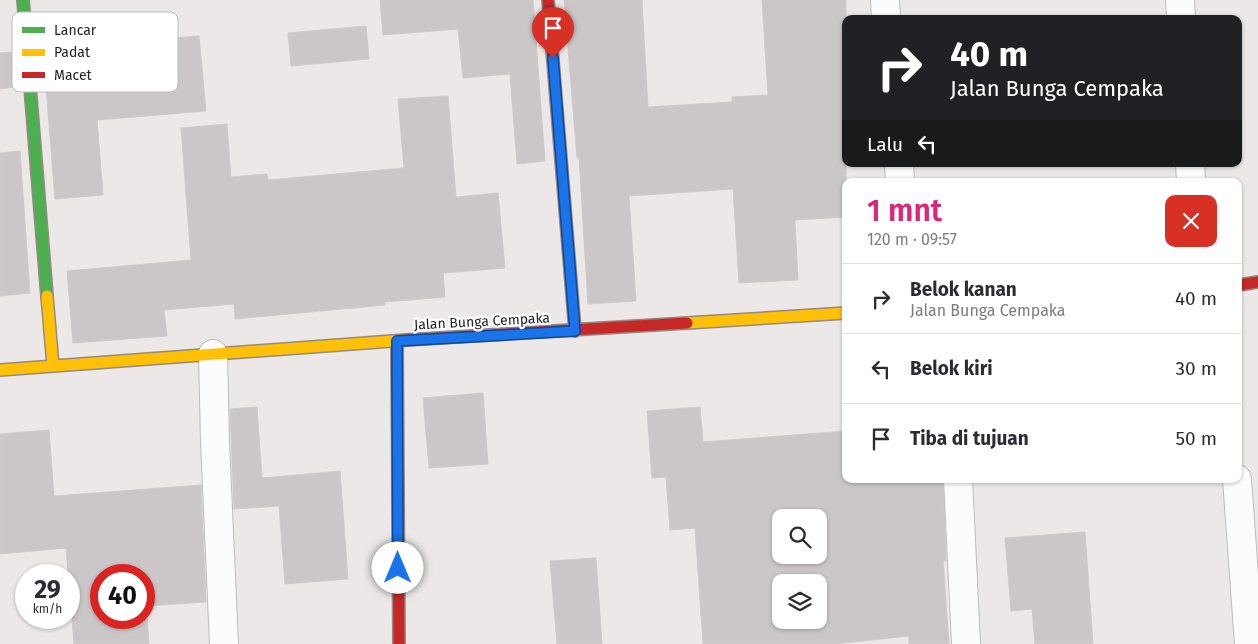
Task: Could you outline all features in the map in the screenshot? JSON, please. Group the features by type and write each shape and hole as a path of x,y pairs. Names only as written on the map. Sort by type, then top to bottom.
{"street":[{"path":"548,0 575,331"},
{"path":"885,0 886,15"},
{"path":"1180,0 1181,15"},
{"path":"31,92 53,366"},
{"path":"1242,285 1258,282"},
{"name":"Jalan Bunga Cempaka","path":"0,370 397,341 842,313"},
{"path":"397,341 399,644"},
{"path":"214,354 215,442 224,644"},
{"path":"958,483 966,644"},
{"path":"1237,483 1249,644"}],"building":[{"path":"380,0 533,0 545,161 517,164 510,74 463,78 458,29 383,35"},
{"path":"564,0 642,0 648,107 732,102 732,97 768,95 762,0 846,0 846,15 842,15 842,167 846,167 846,178 842,178 842,217 795,220 798,280 739,283 733,189 629,196 636,301 588,304 579,158 577,158"},
{"path":"366,26 369,59 291,66 288,33"},
{"path":"199,36 206,111 97,120 103,195 55,199 46,92 178,92 178,38"},
{"path":"12,52 12,87 0,89 0,53"},
{"path":"448,96 456,197 498,193 505,268 443,273 445,297 385,302 385,305 235,319 234,304 164,310 167,336 73,343 67,271 191,260 181,128 227,124 231,177 267,174 268,180 404,168 398,99"},
{"path":"20,151 30,293 0,296 0,153"},
{"path":"483,393 488,464 429,468 423,398"},
{"path":"257,407 262,478 340,471 348,579 285,584 279,506 234,509 230,409"},
{"path":"700,407 703,442 842,431 842,483 943,483 946,561 943,561 949,644 909,644 909,636 834,644 703,644 695,528 670,530 666,477 652,478 647,411"},
{"path":"49,430 54,496 201,485 206,602 155,605 155,564 90,564 90,629 148,629 149,644 74,644 73,629 80,629 80,564 67,564 66,548 0,554 0,434"},
{"path":"1085,532 1093,644 1035,644 1032,609 1011,611 1005,538"},
{"path":"596,558 602,644 557,644 550,561"}],"traffic: fast":[{"path":"23,0 24,12"},
{"path":"30,92 47,296"}],"traffic: slow":[{"path":"47,296 53,366"},
{"path":"687,323 842,313"},
{"path":"0,370 406,340"}],"traffic: jam":[{"path":"548,0 575,331"},
{"path":"1242,285 1258,282"},
{"path":"406,340 687,323"},
{"path":"397,341 399,644"}],"route":[{"path":"398,568 397,341 575,331 553,58"}]}
